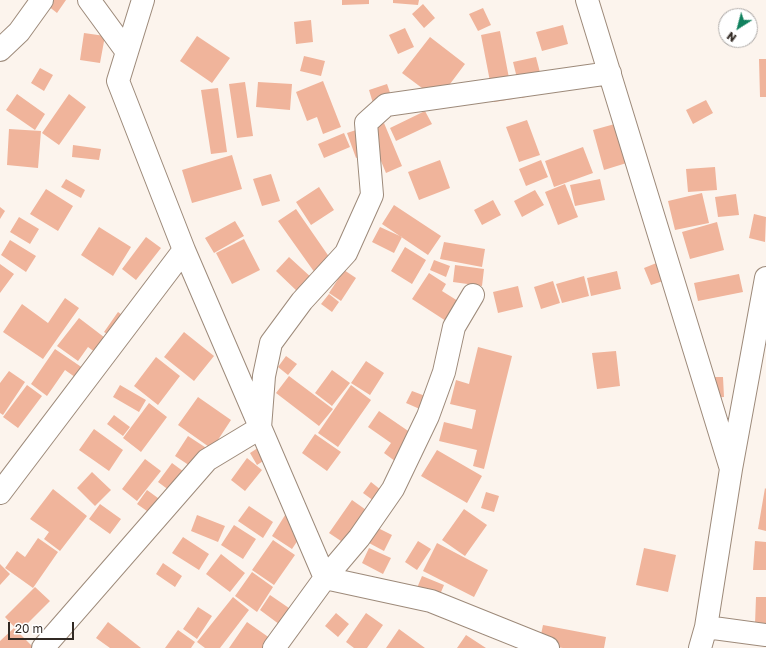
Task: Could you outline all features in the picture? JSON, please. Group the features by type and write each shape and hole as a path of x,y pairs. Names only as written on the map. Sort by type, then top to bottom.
{"street":[{"path":"0,50 19,32 42,0"},
{"path":"90,0 127,52"},
{"path":"143,0 118,81 184,250 325,578"},
{"path":"587,0 731,469"},
{"path":"260,428 264,376 272,343 302,301 346,253 372,195 366,123 386,105 610,73"},
{"path":"0,493 184,250"},
{"path":"700,648 706,627 731,469 766,278"},
{"path":"274,648 325,578 359,538 393,489 428,416 444,372 454,327 473,295"},
{"path":"43,648 207,460 260,428"},
{"path":"325,578 431,601 548,648"},
{"path":"706,627 766,635"}],"building":[{"path":"44,0 66,0 57,13 43,2"},
{"path":"342,0 369,0 369,4 342,5"},
{"path":"393,0 419,0 418,5 393,3"},
{"path":"423,4 435,18 424,28 412,14"},
{"path":"483,8 491,25 478,31 469,14"},
{"path":"311,20 313,42 296,44 294,22"},
{"path":"563,25 568,44 542,51 536,32"},
{"path":"405,28 414,47 398,54 389,35"},
{"path":"500,31 513,99 494,102 481,35"},
{"path":"84,33 105,36 100,63 80,60"},
{"path":"197,36 230,58 212,83 180,61"},
{"path":"430,37 465,64 438,100 402,73"},
{"path":"304,56 325,61 321,76 300,71"},
{"path":"536,57 545,92 522,98 513,62"},
{"path":"759,59 766,59 766,97 760,97"},
{"path":"40,68 53,75 44,91 31,83"},
{"path":"323,81 341,127 323,134 317,117 307,121 296,92"},
{"path":"245,82 253,136 237,138 229,84"},
{"path":"258,82 292,84 290,110 256,107"},
{"path":"387,84 395,107 376,113 369,90"},
{"path":"218,88 227,152 211,154 201,90"},
{"path":"17,94 45,114 35,130 6,110"},
{"path":"69,94 86,107 59,145 42,133"},
{"path":"706,100 713,113 693,124 686,110"},
{"path":"425,111 432,124 396,141 390,128"},
{"path":"527,120 540,155 519,162 506,127"},
{"path":"622,122 633,161 604,170 593,130"},
{"path":"384,123 402,166 386,173 368,130"},
{"path":"365,127 373,152 356,158 347,133"},
{"path":"9,129 41,131 38,168 7,165"},
{"path":"344,133 350,147 324,158 318,144"},
{"path":"73,145 101,149 99,160 72,157"},
{"path":"583,147 593,173 554,187 545,161"},
{"path":"232,155 242,189 192,203 182,170"},
{"path":"440,160 450,188 419,200 408,172"},
{"path":"541,160 548,177 526,186 519,169"},
{"path":"715,167 717,190 688,192 686,169"},
{"path":"271,174 280,201 262,206 253,179"},
{"path":"66,179 85,190 81,198 61,187"},
{"path":"600,179 605,200 575,206 570,185"},
{"path":"565,184 578,217 558,225 545,192"},
{"path":"319,187 334,210 311,225 296,202"},
{"path":"46,189 73,206 58,231 30,214"},
{"path":"535,190 544,205 522,217 514,201"},
{"path":"702,193 709,223 675,230 668,201"},
{"path":"736,194 739,215 718,217 715,197"},
{"path":"493,200 501,215 482,225 474,210"},
{"path":"394,205 441,236 428,255 382,224"},
{"path":"0,207 5,211 0,219"},
{"path":"296,209 332,261 315,273 278,221"},
{"path":"754,214 766,217 765,242 749,238"},
{"path":"19,217 39,229 30,244 10,232"},
{"path":"235,221 244,236 214,253 205,238"},
{"path":"717,222 724,250 690,259 682,232"},
{"path":"99,227 131,247 113,276 81,255"},
{"path":"380,227 402,237 394,253 372,242"},
{"path":"146,237 161,248 136,280 122,269"},
{"path":"244,239 260,270 232,284 216,253"},
{"path":"10,240 36,256 26,272 1,255"},
{"path":"444,242 485,249 482,267 440,259"},
{"path":"405,247 426,260 412,284 391,271"},
{"path":"289,257 313,279 299,293 276,271"},
{"path":"434,260 450,266 446,277 430,270"},
{"path":"659,262 666,280 651,285 644,268"},
{"path":"0,264 14,274 0,293"},
{"path":"455,265 484,269 482,286 453,282"},
{"path":"344,270 356,278 341,301 329,293"},
{"path":"617,271 621,289 591,296 587,278"},
{"path":"429,273 446,284 442,291 458,301 446,321 412,299"},
{"path":"739,274 743,292 698,301 694,283"},
{"path":"584,276 589,296 562,303 556,284"},
{"path":"553,281 560,303 541,309 534,287"},
{"path":"518,286 523,307 498,313 493,292"},
{"path":"329,294 339,302 332,312 321,304"},
{"path":"65,298 79,308 43,359 3,332 22,304 48,323"},
{"path":"118,312 132,322 119,341 104,332"},
{"path":"79,318 117,347 107,361 88,347 78,361 57,346"},
{"path":"184,332 214,356 194,381 164,357"},
{"path":"478,347 512,356 484,469 473,466 477,450 439,441 444,422 472,429 476,410 450,404 456,380 469,384"},
{"path":"55,349 96,377 89,387 65,370 47,396 31,384"},
{"path":"616,351 620,386 597,389 592,353"},
{"path":"286,356 297,364 288,375 278,367"},
{"path":"156,357 180,376 158,405 134,386"},
{"path":"366,361 384,373 370,395 351,383"},
{"path":"332,370 350,383 332,406 315,393"},
{"path":"9,371 25,382 3,415 0,413 0,383"},
{"path":"289,376 333,409 319,426 276,393"},
{"path":"708,377 723,377 724,397 709,398"},
{"path":"27,385 42,396 18,428 3,417"},
{"path":"120,385 146,400 139,412 113,397"},
{"path":"351,385 371,400 338,447 318,433"},
{"path":"412,391 428,397 422,410 406,403"},
{"path":"198,397 231,420 212,449 178,425"},
{"path":"149,403 167,417 141,452 123,438"},
{"path":"379,411 417,437 399,464 384,453 391,443 368,427"},
{"path":"114,415 130,427 123,436 107,424"},
{"path":"94,429 123,450 109,471 79,450"},
{"path":"315,434 341,452 327,471 302,453"},
{"path":"188,436 220,457 207,477 175,456"},
{"path":"264,444 271,456 257,465 250,453"},
{"path":"437,450 482,476 467,503 421,476"},
{"path":"247,458 262,470 245,491 231,480"},
{"path":"145,459 161,471 137,501 122,489"},
{"path":"172,463 199,483 185,502 158,482"},
{"path":"92,472 111,490 95,506 77,488"},
{"path":"371,482 381,490 374,501 363,493"},
{"path":"765,488 766,489 766,531 758,529"},
{"path":"53,489 87,516 60,551 44,539 49,532 30,519"},
{"path":"147,490 173,509 164,523 137,504"},
{"path":"486,492 499,496 494,512 481,508"},
{"path":"352,500 369,512 347,545 329,533"},
{"path":"100,504 121,519 110,534 89,519"},
{"path":"249,506 273,522 263,538 238,521"},
{"path":"464,509 487,525 465,556 442,540"},
{"path":"287,512 308,525 292,549 272,536"},
{"path":"197,515 225,526 218,542 191,531"},
{"path":"234,525 256,539 243,559 221,545"},
{"path":"378,528 392,535 384,551 369,543"},
{"path":"183,537 209,554 199,570 172,553"},
{"path":"38,538 58,552 33,588 5,568 17,551 25,557"},
{"path":"273,540 295,555 274,585 252,570"},
{"path":"418,541 431,549 417,570 405,562"},
{"path":"755,541 766,542 766,570 753,570"},
{"path":"437,543 488,570 474,597 423,571"},
{"path":"369,548 391,558 383,574 362,563"},
{"path":"644,548 676,555 668,592 636,585"},
{"path":"221,554 245,573 230,592 206,574"},
{"path":"163,563 182,576 175,587 156,574"},
{"path":"0,564 10,574 0,585"},
{"path":"252,572 273,587 257,612 235,596"},
{"path":"422,576 444,585 434,609 412,600"},
{"path":"35,587 50,601 19,632 5,617"},
{"path":"270,595 302,617 291,633 260,610"},
{"path":"233,597 249,610 220,648 205,648 197,642"},
{"path":"756,597 766,597 766,624 755,624"},
{"path":"198,607 212,616 197,639 183,629"},
{"path":"336,613 349,624 338,637 325,626"},
{"path":"366,613 383,625 367,648 354,648 346,642"},
{"path":"108,622 141,648 110,648 96,638"},
{"path":"247,622 274,641 269,648 229,648"},
{"path":"543,625 606,637 604,648 563,648 539,644"},
{"path":"14,628 34,648 0,648 0,641"},
{"path":"399,629 425,648 386,648"},
{"path":"178,630 195,642 191,648 165,648"},
{"path":"466,635 486,648 457,648"}]}
